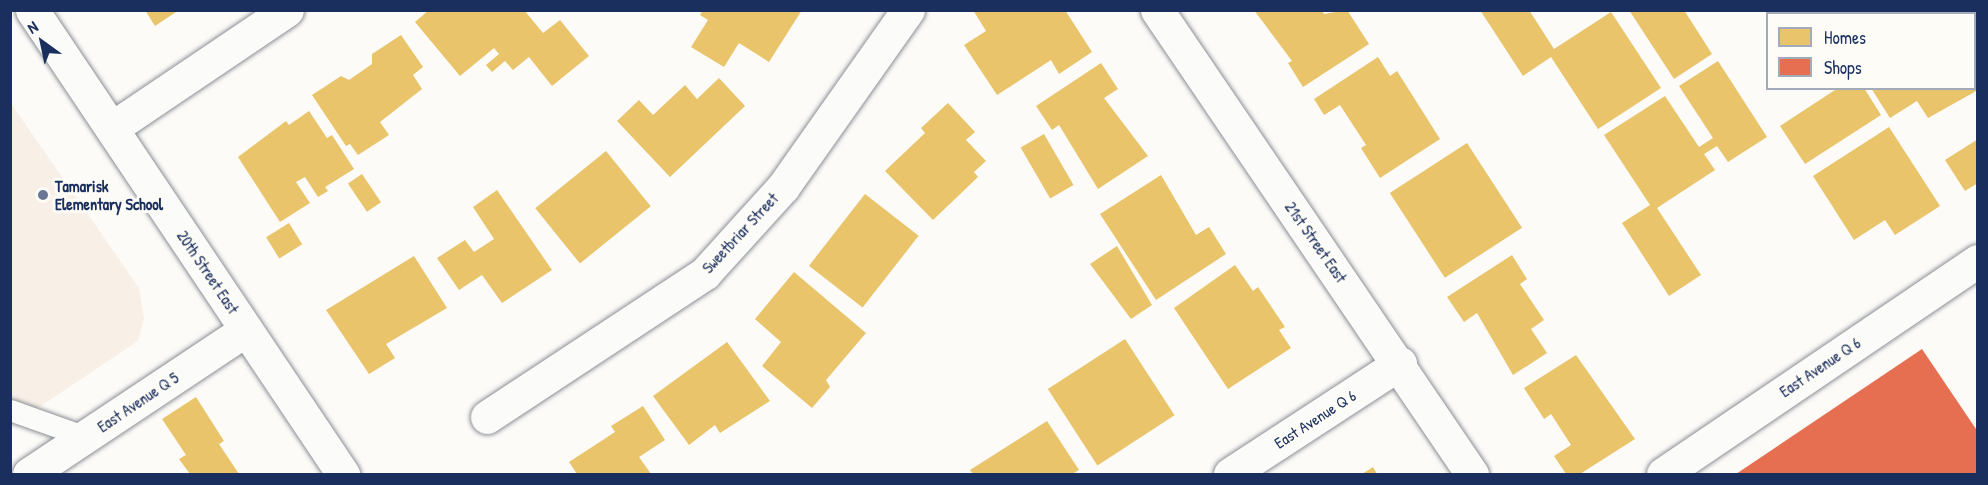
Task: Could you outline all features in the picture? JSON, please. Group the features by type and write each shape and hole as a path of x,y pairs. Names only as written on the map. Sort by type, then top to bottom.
{"street":[{"name":"20th Street East","path":"32,10 343,474"},
{"path":"112,128 287,10"},
{"name":"Sweetbriar Street","path":"487,417 705,273 783,187 908,10"},
{"name":"21st Street East","path":"1157,10 1400,363 1472,474"},
{"name":"East Avenue Q 6","path":"1663,474 1977,261"},
{"name":"East Avenue Q 5","path":"29,474 246,330"},
{"name":"East Avenue Q 6","path":"1230,474 1400,363"}],"lane":[{"path":"10,410 86,436"}],"shaded area":[{"name":"Tamarisk Elementary School","path":"10,102 139,288 144,319 138,341 11,426"}],"building: Homes":[{"path":"145,10 179,10 155,26"},
{"path":"429,10 524,10 543,33 560,20 589,56 552,86 529,57 513,70 505,61 492,72 486,65 499,54 494,48 460,76 415,22"},
{"path":"703,10 802,10 769,62 739,43 724,67 691,47 708,20 700,15"},
{"path":"973,10 1065,10 1092,52 1059,74 1051,60 997,95 964,45 986,31"},
{"path":"1254,10 1322,10 1324,14 1347,10 1369,44 1303,87 1288,63 1292,61"},
{"path":"1480,10 1529,10 1554,49 1611,12 1661,88 1598,129 1551,57 1523,76"},
{"path":"1629,10 1684,10 1712,54 1674,79"},
{"path":"1938,10 1939,12 1924,12"},
{"path":"1948,10 1978,10 1978,57 1976,12"},
{"path":"401,35 423,67 413,75 422,89 380,122 389,135 358,155 350,144 346,146 312,95 341,76 349,80 372,64 372,54"},
{"path":"1378,57 1390,76 1397,71 1440,139 1380,178 1361,148 1366,145 1340,105 1324,115 1314,99"},
{"path":"1718,61 1767,137 1728,162 1717,146 1704,154 1715,170 1657,208 1701,275 1669,296 1622,223 1650,205 1604,135 1665,96 1699,147 1713,138 1679,86"},
{"path":"1101,63 1118,89 1104,98 1148,156 1098,189 1059,125 1052,130 1036,106"},
{"path":"719,78 745,106 670,177 617,121 639,100 653,115 685,85 697,99"},
{"path":"1976,78 1978,90 1928,118 1917,101 1890,118 1872,90 1976,90"},
{"path":"1835,90 1865,90 1881,115 1805,164 1780,126"},
{"path":"948,103 975,132 966,140 986,161 974,172 978,177 933,220 885,171 925,133 921,128"},
{"path":"309,111 327,138 332,135 354,169 325,187 328,191 318,197 305,177 296,182 310,203 280,222 238,157 286,121 289,125"},
{"path":"1889,127 1940,206 1895,235 1885,220 1854,240 1813,176"},
{"path":"1044,134 1074,185 1050,199 1021,148"},
{"path":"1978,139 1978,183 1965,191 1945,160"},
{"path":"1467,143 1522,228 1445,278 1390,193"},
{"path":"606,151 651,206 580,263 535,208"},
{"path":"362,174 381,202 367,212 348,184"},
{"path":"1161,175 1196,235 1209,227 1226,254 1156,300 1100,214"},
{"path":"497,190 552,270 502,303 482,275 459,290 437,258 465,240 474,252 494,239 473,207"},
{"path":"865,194 919,236 863,308 809,266"},
{"path":"289,223 302,244 279,259 266,237"},
{"path":"1117,246 1152,305 1131,319 1090,264"},
{"path":"1512,255 1527,279 1520,284 1544,320 1531,329 1547,353 1513,375 1477,313 1464,322 1447,297"},
{"path":"414,256 447,308 386,344 395,358 369,374 326,310"},
{"path":"1235,265 1253,291 1258,287 1285,327 1279,330 1291,348 1228,389 1174,308"},
{"path":"794,272 866,333 826,380 830,387 812,408 762,366 781,342 755,319"},
{"path":"1125,339 1175,415 1097,465 1048,389"},
{"path":"727,342 770,401 720,433 715,425 689,445 653,396"},
{"path":"1576,355 1635,439 1580,474 1566,474 1554,456 1571,445 1551,414 1544,419 1524,388"},
{"path":"196,397 224,441 219,444 239,474 190,474 179,459 186,455 162,419"},
{"path":"643,406 665,440 639,457 651,474 577,474 569,462 615,432 611,426"},
{"path":"1047,421 1079,470 1072,474 973,474 970,470"},
{"path":"1373,467 1377,474 1362,474"}],"building: Shops":[{"path":"1922,349 1978,432 1978,474 1736,474"}],"place":[{"name":"Tamarisk Elementary School","path":"43,195"}]}
